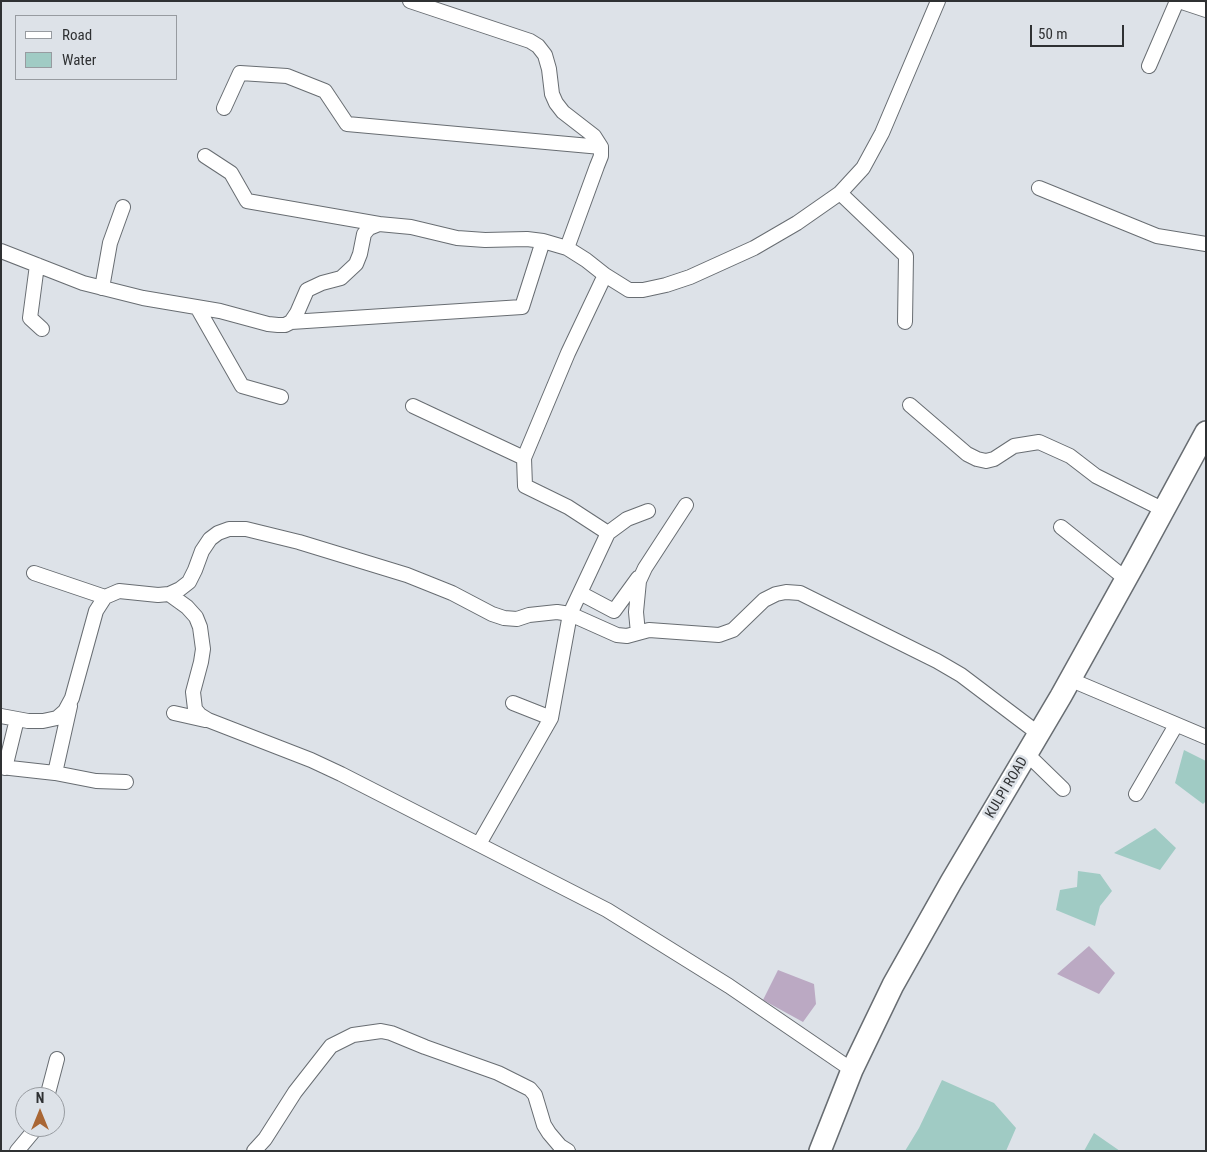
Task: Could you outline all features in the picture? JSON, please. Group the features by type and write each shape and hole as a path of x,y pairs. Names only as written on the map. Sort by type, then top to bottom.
{"main road":[{"name":"KULPI ROAD","path":"820,1151 852,1070 892,985 1039,734 1206,432"}],"street":[{"path":"410,1 511,34 538,46 548,62 552,94 556,103 563,112 594,136 601,147 601,156 567,248"},
{"path":"205,156 231,173 247,201 379,224 411,227 457,238 543,241 567,248 629,290 643,290 666,286 754,248 797,223 840,193 863,168 882,133 938,1"},
{"path":"1149,66 1178,1 1206,10"},
{"path":"224,108 240,73 287,76 325,91 347,124 601,147"},
{"path":"1039,188 1157,236 1206,244"},
{"path":"840,193 906,256 905,322"},
{"path":"102,288 110,243 123,207"},
{"path":"291,322 307,290 322,283 341,278 356,264 364,234 370,228 379,224"},
{"path":"1,251 82,283 143,298 220,311 268,324 285,325 291,322 522,307 543,241"},
{"path":"37,265 30,318 42,329"},
{"path":"605,275 568,353 524,458 525,486 568,508 608,532"},
{"path":"197,306 242,386 281,397"},
{"path":"910,405 967,454 977,459 986,461 994,459 1014,446 1039,442 1070,456 1096,476 1164,510"},
{"path":"413,406 524,458"},
{"path":"580,592 614,611 686,505"},
{"path":"479,844 551,718 570,614 608,532 626,520 648,511"},
{"path":"1061,527 1126,579"},
{"path":"55,773 72,698 96,611 106,597 119,591 152,595 169,594 180,589 189,582 196,570 202,551 210,539 218,532 229,529 246,529 299,542 407,575 452,593 492,614 504,618 517,619 529,615 557,612 570,614 616,635 627,636 650,630 720,634 732,630 764,600 776,594 786,592 800,593 962,675 1039,734"},
{"path":"638,633 636,597 639,581 645,568"},
{"path":"34,573 106,597"},
{"path":"169,594 187,607 196,617 200,627 203,650 193,692 193,701 195,709 208,720"},
{"path":"1069,680 1206,737"},
{"path":"1,716 43,722 57,718 65,711 72,698"},
{"path":"513,703 551,718"},
{"path":"174,713 208,720 311,760 376,791 607,910 730,986 852,1070"},
{"path":"17,719 3,768 55,773 96,781 126,782"},
{"path":"1136,794 1176,725"},
{"path":"1027,754 1063,789"},
{"path":"254,1151 265,1140 296,1092 332,1046 352,1035 381,1031 498,1073 530,1089 535,1095 544,1125 549,1134 554,1141 568,1151"},
{"path":"50,1087 57,1059"},
{"path":"17,1151 29,1137"}],"shaded area":[{"path":"1089,946 1115,973 1099,994 1057,974"},
{"path":"778,970 814,984 816,1004 803,1022 763,1000"}],"water":[{"path":"1184,750 1206,761 1206,801 1203,804 1175,783"},
{"path":"1155,828 1176,848 1160,870 1114,853"},
{"path":"1078,871 1100,874 1112,891 1100,906 1095,926 1056,910 1060,890 1077,887"},
{"path":"942,1080 994,1103 1016,1128 1006,1151 905,1151 919,1128"},
{"path":"1094,1133 1120,1151 1084,1151"}]}
